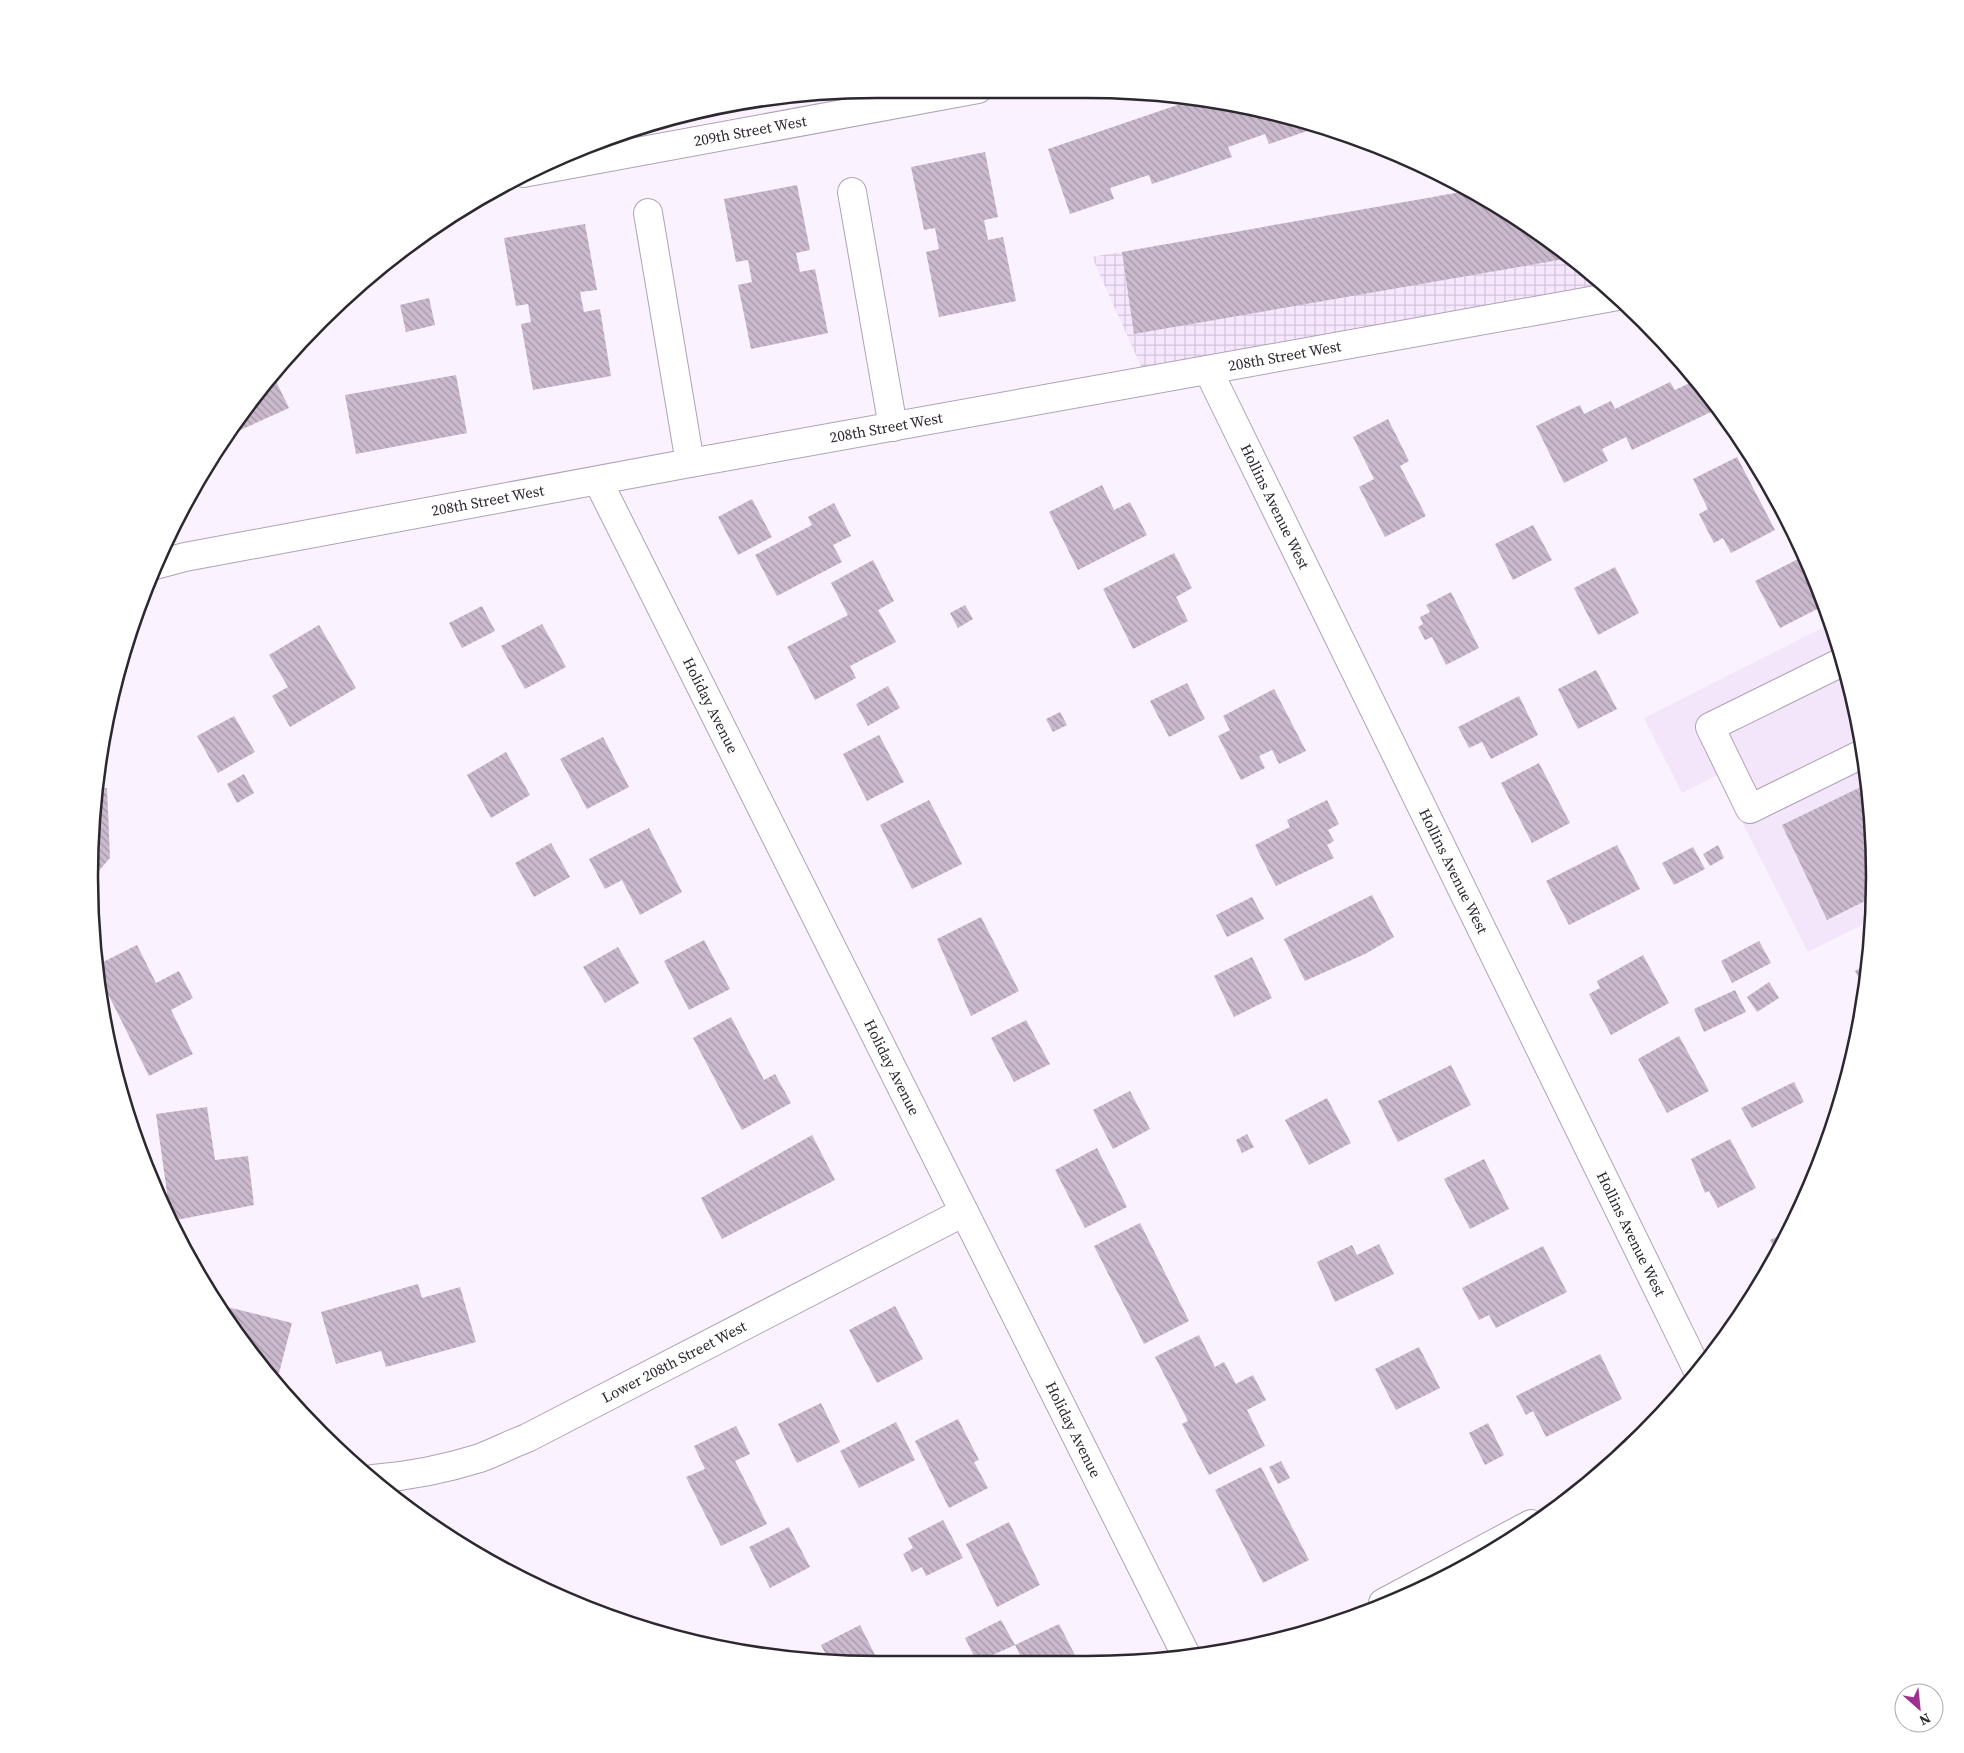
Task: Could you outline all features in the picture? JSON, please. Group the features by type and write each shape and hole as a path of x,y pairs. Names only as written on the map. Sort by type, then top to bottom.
{"street":[{"name":"209th Street West","path":"556,167 929,98"},
{"path":"852,192 893,427"},
{"path":"648,213 690,463"},
{"name":"208th Street West","path":"164,562 690,463 1608,298"},
{"name":"Hollins Avenue West","path":"1208,370 1695,1364"},
{"name":"Holiday Avenue","path":"598,481 1183,1650"},
{"path":"1837,664 1710,727 1750,809 1857,756"},
{"name":"Lower 208th Street West","path":"382,1478 405,1476 482,1457 527,1438 964,1212"}],"shaded area":[{"path":"1459,192 1520,229 1562,258 1596,286 1148,382 1092,257"},
{"path":"1825,626 1840,675 1852,725 1860,775 1865,826 1865,923 1808,952 1718,775 1682,793 1644,718"}],"building":[{"path":"1182,103 1239,112 1309,130 1269,144 1265,134 1228,147 1232,157 1152,184 1149,175 1110,188 1114,199 1070,214 1048,149"},
{"path":"985,152 998,217 984,220 988,240 1003,237 1016,301 939,317 926,252 939,249 935,228 924,230 911,167"},
{"path":"797,185 810,250 796,253 800,272 815,269 828,333 751,349 738,285 752,282 748,260 736,262 724,199"},
{"path":"1459,192 1520,229 1563,259 1134,334 1122,252"},
{"path":"585,224 597,290 580,292 584,312 600,309 611,376 533,390 521,324 531,322 528,304 516,306 504,238"},
{"path":"429,298 435,325 406,332 400,305"},
{"path":"456,375 467,433 356,454 345,395"},
{"path":"276,381 289,408 238,431 258,402"},
{"path":"1670,382 1675,390 1690,383 1712,411 1632,450 1626,437 1602,449 1608,461 1564,483 1536,426 1580,405 1584,414 1611,401 1615,409"},
{"path":"1388,419 1409,461 1400,466 1426,516 1385,537 1359,487 1374,479 1353,437"},
{"path":"1737,457 1775,530 1731,553 1723,538 1714,543 1699,514 1708,509 1693,479"},
{"path":"1102,485 1114,510 1130,502 1147,535 1078,570 1049,512"},
{"path":"752,499 772,537 738,555 718,517"},
{"path":"834,503 851,536 833,545 842,562 777,596 755,555 812,525 808,517"},
{"path":"1533,525 1552,560 1513,580 1495,544"},
{"path":"1174,553 1192,588 1176,597 1188,621 1133,649 1103,589"},
{"path":"1798,559 1818,608 1780,628 1755,581"},
{"path":"873,560 894,601 878,610 896,642 850,666 856,678 815,700 787,647 848,615 831,583"},
{"path":"1615,567 1639,613 1598,635 1574,588"},
{"path":"1451,592 1479,648 1446,665 1432,637 1425,640 1418,627 1423,624 1420,617 1430,612 1426,605"},
{"path":"965,605 973,619 958,628 950,613"},
{"path":"482,606 495,631 462,648 449,623"},
{"path":"542,624 566,667 525,689 501,646"},
{"path":"319,625 356,688 290,727 272,696 288,687 269,655"},
{"path":"1596,670 1617,709 1578,729 1558,689"},
{"path":"1187,683 1205,719 1169,737 1150,701"},
{"path":"888,686 900,708 868,726 856,704"},
{"path":"1274,689 1306,751 1279,764 1272,750 1259,756 1265,768 1241,780 1218,736 1230,730 1223,716"},
{"path":"1519,696 1538,735 1491,759 1482,742 1469,748 1458,727"},
{"path":"1060,712 1067,725 1053,732 1046,719"},
{"path":"234,716 255,752 218,773 197,736"},
{"path":"879,735 904,782 867,801 843,754"},
{"path":"603,737 629,787 587,809 560,759"},
{"path":"506,752 530,795 491,818 467,775"},
{"path":"1539,763 1570,823 1532,843 1501,783"},
{"path":"244,774 254,793 237,803 227,784"},
{"path":"1861,787 1865,826 1866,901 1827,920 1782,825"},
{"path":"103,788 107,788 110,858 98,872 99,826"},
{"path":"929,800 962,864 912,889 880,825"},
{"path":"1327,800 1339,824 1328,830 1334,841 1327,845 1334,858 1276,886 1255,845 1290,827 1287,820"},
{"path":"649,828 682,892 640,915 622,880 605,889 589,859"},
{"path":"551,843 570,877 534,897 515,863"},
{"path":"1617,845 1640,889 1569,925 1546,881"},
{"path":"1718,845 1724,858 1710,866 1703,854"},
{"path":"1693,847 1705,869 1674,885 1662,863"},
{"path":"1372,895 1394,937 1367,953 1305,981 1284,939"},
{"path":"1252,897 1264,919 1227,937 1216,915"},
{"path":"981,917 1019,991 971,1016 937,939"},
{"path":"704,940 730,989 689,1010 664,961"},
{"path":"1759,941 1771,963 1732,983 1721,961"},
{"path":"137,945 156,983 179,971 193,998 171,1010 193,1054 149,1076 106,990 102,962"},
{"path":"618,947 639,983 605,1003 583,967"},
{"path":"1643,955 1669,1003 1611,1035 1589,994 1600,988 1597,981"},
{"path":"1252,957 1272,998 1234,1017 1214,976"},
{"path":"1861,968 1860,980 1855,971"},
{"path":"1769,982 1779,998 1757,1012 1747,997"},
{"path":"1735,990 1746,1012 1704,1032 1694,1009"},
{"path":"731,1017 764,1080 775,1074 791,1103 742,1130 693,1038"},
{"path":"1026,1020 1050,1064 1014,1082 991,1038"},
{"path":"1679,1036 1709,1091 1667,1113 1638,1059"},
{"path":"1451,1065 1471,1105 1398,1142 1378,1101"},
{"path":"1794,1082 1804,1102 1752,1128 1741,1108"},
{"path":"1130,1091 1150,1129 1113,1149 1093,1110"},
{"path":"1327,1098 1351,1143 1309,1165 1285,1120"},
{"path":"207,1107 215,1160 248,1156 254,1205 177,1220 168,1199 156,1114"},
{"path":"1247,1134 1254,1147 1242,1153 1236,1140"},
{"path":"812,1135 835,1180 722,1239 701,1198"},
{"path":"1730,1139 1756,1188 1718,1208 1709,1191 1705,1193 1691,1159"},
{"path":"1097,1148 1127,1207 1085,1228 1055,1170"},
{"path":"1484,1159 1509,1209 1470,1229 1444,1179"},
{"path":"1140,1223 1189,1321 1144,1344 1094,1246"},
{"path":"1778,1236 1773,1246 1770,1240"},
{"path":"1379,1244 1394,1274 1335,1302 1317,1262 1352,1245 1357,1255"},
{"path":"1543,1246 1567,1292 1496,1328 1489,1315 1479,1320 1462,1288"},
{"path":"418,1284 422,1298 460,1287 476,1342 386,1367 381,1351 336,1364 321,1312"},
{"path":"895,1306 923,1359 877,1383 849,1330"},
{"path":"228,1307 292,1323 279,1373 276,1372 258,1351"},
{"path":"1199,1335 1215,1367 1224,1362 1236,1384 1253,1375 1266,1400 1247,1410 1265,1446 1209,1475 1182,1424 1188,1421 1155,1357"},
{"path":"1419,1347 1440,1388 1396,1410 1375,1369"},
{"path":"1600,1354 1622,1399 1546,1437 1533,1411 1526,1415 1516,1396"},
{"path":"821,1403 840,1442 797,1463 778,1424"},
{"path":"958,1419 979,1460 974,1462 988,1488 949,1508 915,1441"},
{"path":"896,1422 915,1460 859,1488 840,1451"},
{"path":"1488,1423 1504,1455 1485,1465 1469,1433"},
{"path":"736,1426 750,1454 735,1461 767,1524 721,1546 686,1477 705,1469 694,1446"},
{"path":"1281,1461 1290,1478 1278,1484 1269,1467"},
{"path":"1261,1467 1309,1560 1263,1583 1215,1490"},
{"path":"943,1520 963,1558 926,1576 922,1567 912,1572 903,1554 913,1548 908,1538"},
{"path":"1009,1522 1040,1585 997,1607 966,1544"},
{"path":"789,1527 810,1567 770,1588 749,1547"},
{"path":"1001,1620 1015,1645 990,1656 974,1656 965,1638"},
{"path":"1059,1624 1075,1656 1020,1656 1015,1645"},
{"path":"860,1625 875,1656 825,1654 821,1645"}]}
